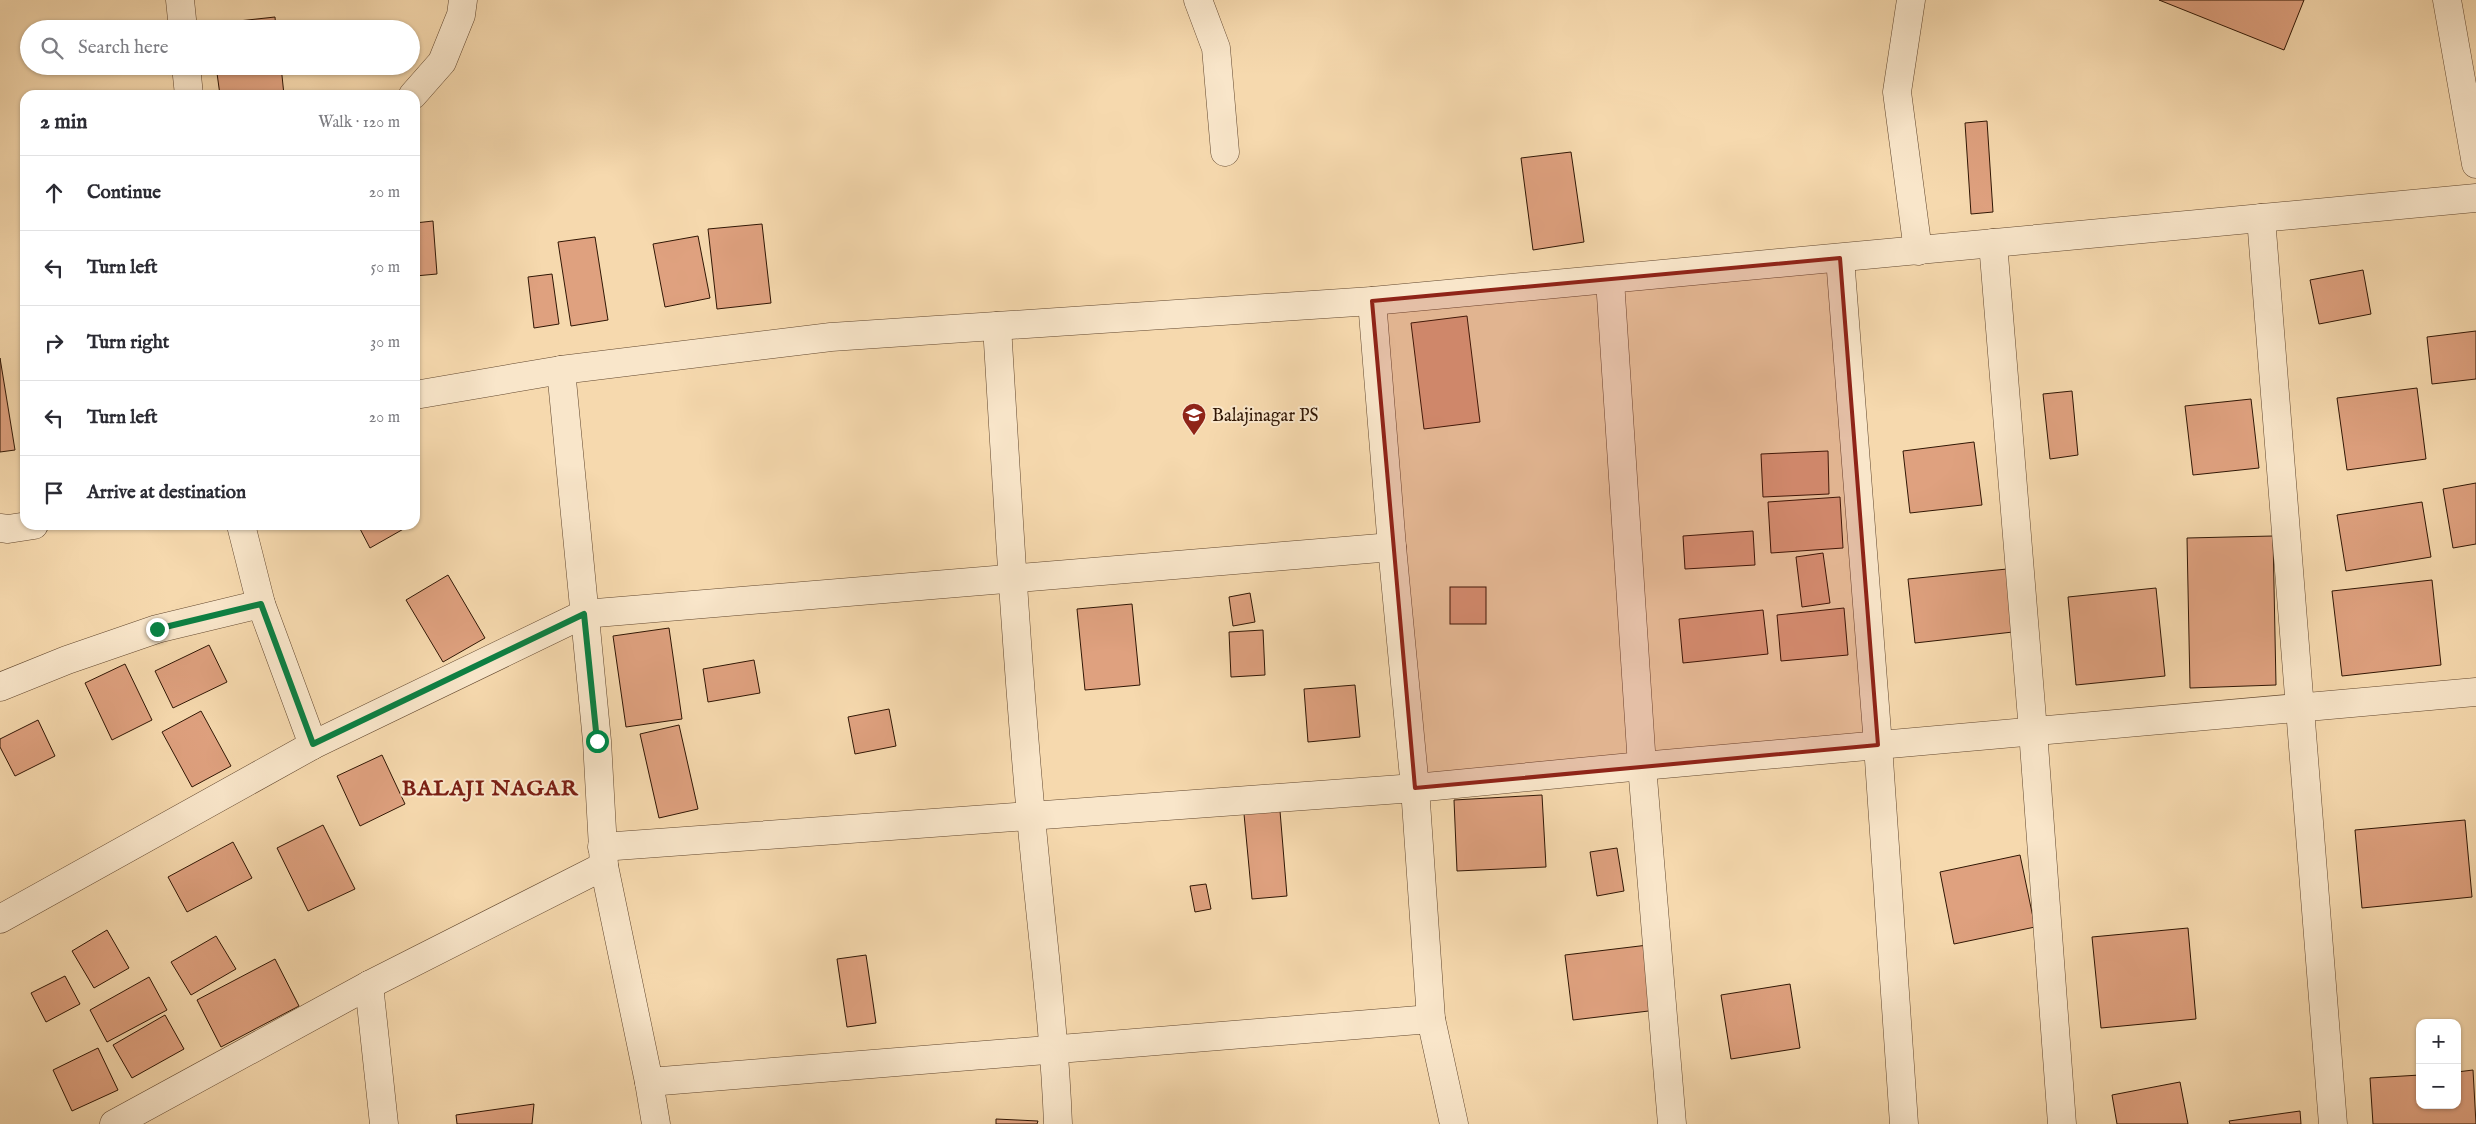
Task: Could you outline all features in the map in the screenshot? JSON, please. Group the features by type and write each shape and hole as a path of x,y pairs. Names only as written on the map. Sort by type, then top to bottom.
{"street":[{"path":"180,0 182,20"},
{"path":"417,90 442,62 462,15 462,0"},
{"path":"1198,0 1216,48 1225,152"},
{"path":"2447,0 2476,164"},
{"path":"1904,2 1897,92 1918,250"},
{"path":"187,75 188,90"},
{"path":"420,393 562,370 831,337 1372,301 2476,198"},
{"path":"2261,218 2333,1124"},
{"path":"1993,243 2034,731 2062,1124"},
{"path":"1840,258 1878,745 1904,1124"},
{"path":"1610,280 1642,766 1672,1124"},
{"path":"1372,301 1392,547 1415,788 1431,1019 1454,1124"},
{"path":"997,326 1012,580 1031,817 1055,1049 1058,1124"},
{"path":"562,370 597,741 603,857 656,1124"},
{"path":"0,528 8,530 20,528"},
{"path":"242,530 261,604 313,744"},
{"path":"0,919 313,744 584,614 1392,547"},
{"path":"0,687 67,660 157,629 261,604"},
{"path":"114,1124 146,1116 369,985 603,857 1031,817 1415,788 2476,692"},
{"path":"369,985 384,1124"},
{"path":"649,1082 1431,1019"}],"highlighted area":[{"path":"1840,258 1878,745 1415,788 1372,301"}],"building":[{"path":"2159,0 2304,0 2284,50"},
{"path":"275,17 275,20 248,20"},
{"path":"217,75 282,75 283,90 219,90"},
{"path":"1987,121 1993,212 1971,214 1965,123"},
{"path":"1571,152 1584,242 1533,250 1521,158"},
{"path":"433,221 437,274 420,276 420,222"},
{"path":"762,224 771,303 717,309 708,229"},
{"path":"698,236 710,298 665,307 653,244"},
{"path":"595,237 608,320 571,326 558,242"},
{"path":"2363,270 2371,314 2319,324 2310,280"},
{"path":"552,274 559,324 534,328 528,277"},
{"path":"1467,316 1480,422 1424,429 1411,323"},
{"path":"2476,331 2476,379 2432,384 2427,337"},
{"path":"0,358 15,450 0,452"},
{"path":"2417,388 2426,459 2347,470 2337,398"},
{"path":"2072,391 2078,455 2050,459 2043,394"},
{"path":"2251,399 2259,468 2193,475 2185,406"},
{"path":"1974,442 1982,505 1910,513 1903,451"},
{"path":"1828,451 1829,494 1763,497 1761,454"},
{"path":"2476,483 2476,544 2453,548 2443,489"},
{"path":"1840,497 1843,548 1771,553 1768,502"},
{"path":"2422,502 2431,557 2346,571 2337,515"},
{"path":"361,530 402,530 370,548"},
{"path":"1753,531 1755,565 1685,569 1683,536"},
{"path":"2273,536 2276,685 2190,688 2187,538"},
{"path":"1823,553 1830,603 1802,607 1796,557"},
{"path":"2007,569 2013,632 1915,643 1908,579"},
{"path":"448,575 485,638 443,662 406,600"},
{"path":"2432,580 2441,665 2342,676 2332,591"},
{"path":"1450,587 1486,587 1486,624 1450,624"},
{"path":"2156,588 2165,676 2076,685 2068,597"},
{"path":"1250,593 1255,622 1233,626 1229,597"},
{"path":"1132,604 1140,685 1085,690 1077,609"},
{"path":"1844,608 1848,655 1781,661 1777,615"},
{"path":"1763,610 1768,654 1683,663 1679,619"},
{"path":"669,628 682,719 626,727 613,636"},
{"path":"1263,630 1265,675 1231,677 1229,632"},
{"path":"209,645 227,682 173,708 155,671"},
{"path":"754,660 760,693 708,702 703,669"},
{"path":"125,664 152,720 112,740 85,683"},
{"path":"1355,685 1360,737 1308,742 1304,689"},
{"path":"889,709 896,746 855,754 848,717"},
{"path":"201,711 231,766 192,787 162,732"},
{"path":"38,720 55,756 15,776 0,747 0,739"},
{"path":"679,725 698,809 659,818 640,734"},
{"path":"382,755 405,804 360,826 337,776"},
{"path":"1542,795 1546,867 1457,871 1454,800"},
{"path":"1280,811 1287,896 1252,899 1244,814"},
{"path":"2465,820 2472,897 2362,908 2355,830"},
{"path":"323,825 355,889 308,911 277,848"},
{"path":"233,842 252,878 187,912 168,877"},
{"path":"1617,848 1624,891 1597,896 1590,852"},
{"path":"2020,855 2035,927 1954,944 1940,872"},
{"path":"1206,884 1211,909 1195,912 1190,886"},
{"path":"2188,928 2196,1019 2101,1028 2092,937"},
{"path":"107,930 129,968 94,988 72,951"},
{"path":"216,936 236,969 191,995 171,962"},
{"path":"1648,945 1657,1010 1573,1020 1565,955"},
{"path":"866,955 876,1023 847,1027 837,959"},
{"path":"275,959 299,1006 221,1047 197,1000"},
{"path":"65,976 80,1004 46,1022 31,993"},
{"path":"149,977 167,1010 107,1042 90,1010"},
{"path":"1790,984 1800,1048 1731,1059 1721,995"},
{"path":"165,1015 184,1049 132,1078 113,1045"},
{"path":"98,1048 118,1090 72,1111 53,1070"},
{"path":"2473,1070 2476,1124 2373,1124 2370,1078 2416,1075 2416,1109 2461,1109 2461,1072"},
{"path":"2180,1082 2188,1124 2117,1124 2112,1095"},
{"path":"534,1104 532,1124 457,1124 456,1115"},
{"path":"2300,1111 2301,1124 2230,1124 2229,1121"},
{"path":"996,1119 1038,1121 1037,1124 996,1124"}],"place":[{"name":"Balajinagar PS","path":"1194,436"}],"district":[{"name":"BALAJI NAGAR","path":"490,787"}],"route":[{"path":"157,629 261,604 313,744 514,650 584,614 597,741"}]}
